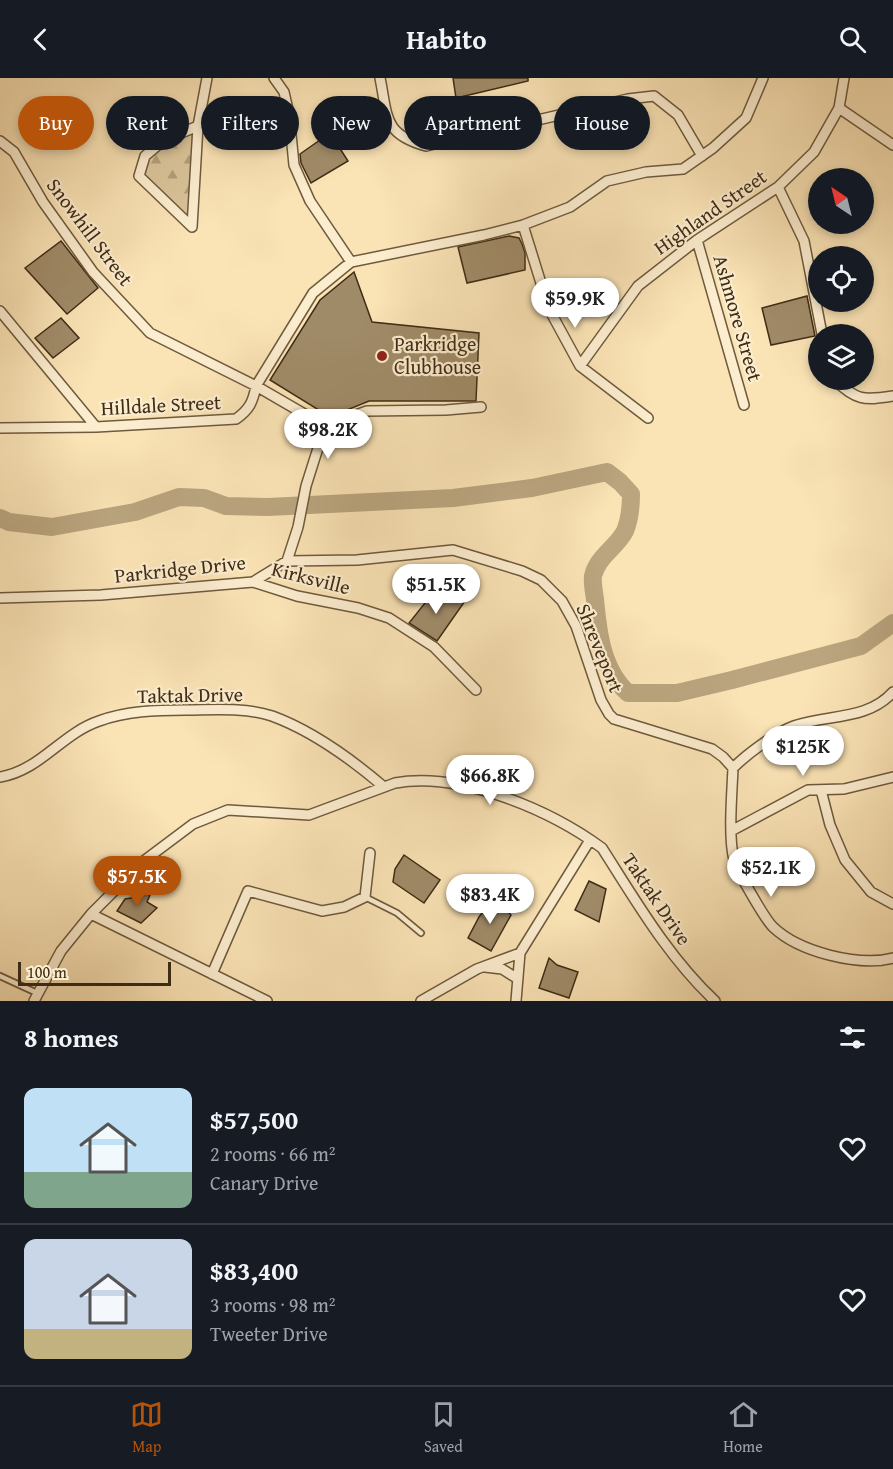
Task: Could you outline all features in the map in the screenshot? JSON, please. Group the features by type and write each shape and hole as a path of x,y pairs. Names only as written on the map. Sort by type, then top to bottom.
{"street":[{"path":"198,126 164,140 145,156 139,176 192,227 198,126 207,78"},
{"path":"274,78 284,92 289,114 294,165 310,201 351,262"},
{"path":"380,78 390,126 406,141 426,147 628,99 654,96 678,116 702,156"},
{"name":"Hilldale Street","path":"0,428 96,427 236,419 246,412 253,401 256,386 313,292 351,262 523,225 570,207 607,181 646,172 683,169 702,156 746,118 764,78"},
{"name":"Highland Street","path":"580,366 638,286 697,240 778,188 814,152 839,108 843,78"},
{"path":"839,108 893,145"},
{"name":"Snowhill Street","path":"0,141 14,152 43,202 93,272 150,333 256,386"},
{"path":"778,188 804,241 820,324"},
{"path":"523,225 549,309 580,366 648,418"},
{"name":"Ashmore Street","path":"697,240 744,405"},
{"path":"0,311 96,427"},
{"path":"256,386 325,426 368,411 467,410 481,407"},
{"path":"845,390 851,395 868,400 893,396"},
{"path":"288,561 306,486 325,426"},
{"name":"Shreveport","path":"288,561 357,560 453,550 522,571 541,580 562,601 576,626 593,680 609,714 614,718 712,749 723,756 733,768"},
{"name":"Parkridge Drive","path":"0,598 101,595 253,582 288,561"},
{"name":"Kirksville","path":"253,582 297,596 358,608 388,618 434,647 476,690"},
{"path":"893,692 861,713 793,726 746,755 733,768 731,831 734,860 772,926 800,945 841,957 880,962 893,958"},
{"name":"Taktak Drive","path":"0,777 29,768 71,736 98,721 128,714 159,710 233,709 270,716 320,739 384,787 409,780 467,786 542,813 590,840 602,848 652,927 684,969 714,1001"},
{"path":"731,831 808,790 844,789 893,777"},
{"path":"882,780 893,787"},
{"path":"36,997 61,951 91,914 145,860 193,824 228,810 309,815 384,787"},
{"path":"821,790 830,825 846,860 871,892 893,904"},
{"path":"516,1001 520,953 590,840"},
{"path":"212,974 248,891 322,911 344,907 365,897 370,853"},
{"path":"91,914 267,1001"},
{"path":"422,1001 483,967 520,953"},
{"path":"483,967 502,969 518,979"}],"lane":[{"path":"365,897 397,913 421,933"},
{"path":"0,976 36,997"}],"green space":[{"path":"198,126 191,224 139,176 145,156 152,150 189,150 189,130"}],"building":[{"path":"453,78 528,78 528,81 456,96"},
{"path":"311,146 311,150 341,150 348,161 311,183 301,163 300,154"},
{"path":"509,236 519,238 522,244 525,253 525,270 467,283 458,247"},
{"path":"61,241 98,288 67,314 25,268"},
{"name":"Parkridge Clubhouse","path":"354,272 372,322 479,333 476,401 369,401 330,417 270,380 320,300"},
{"path":"807,296 808,312 810,312 813,324 808,324 808,337 771,345 762,308"},
{"path":"61,318 79,338 53,358 35,338"},
{"path":"433,593 465,601 437,641 409,623"},
{"path":"404,855 440,880 424,903 393,882 395,869"},
{"path":"589,881 606,889 599,922 575,910"},
{"path":"136,891 150,895 147,902 157,908 141,923 117,911 125,899 131,898"},
{"path":"495,896 511,915 491,951 468,938 479,917"},
{"path":"549,958 557,965 578,972 569,998 539,988"}],"waterway":[{"path":"0,518 9,522 52,527 135,512 179,497 204,498 226,506 268,507 453,498 532,488 607,472 631,494 630,513 625,531 595,569 593,585 603,650 612,673 628,693 677,693 861,646 893,623"}],"place":[{"name":"Parkridge Clubhouse","path":"382,356"}]}
